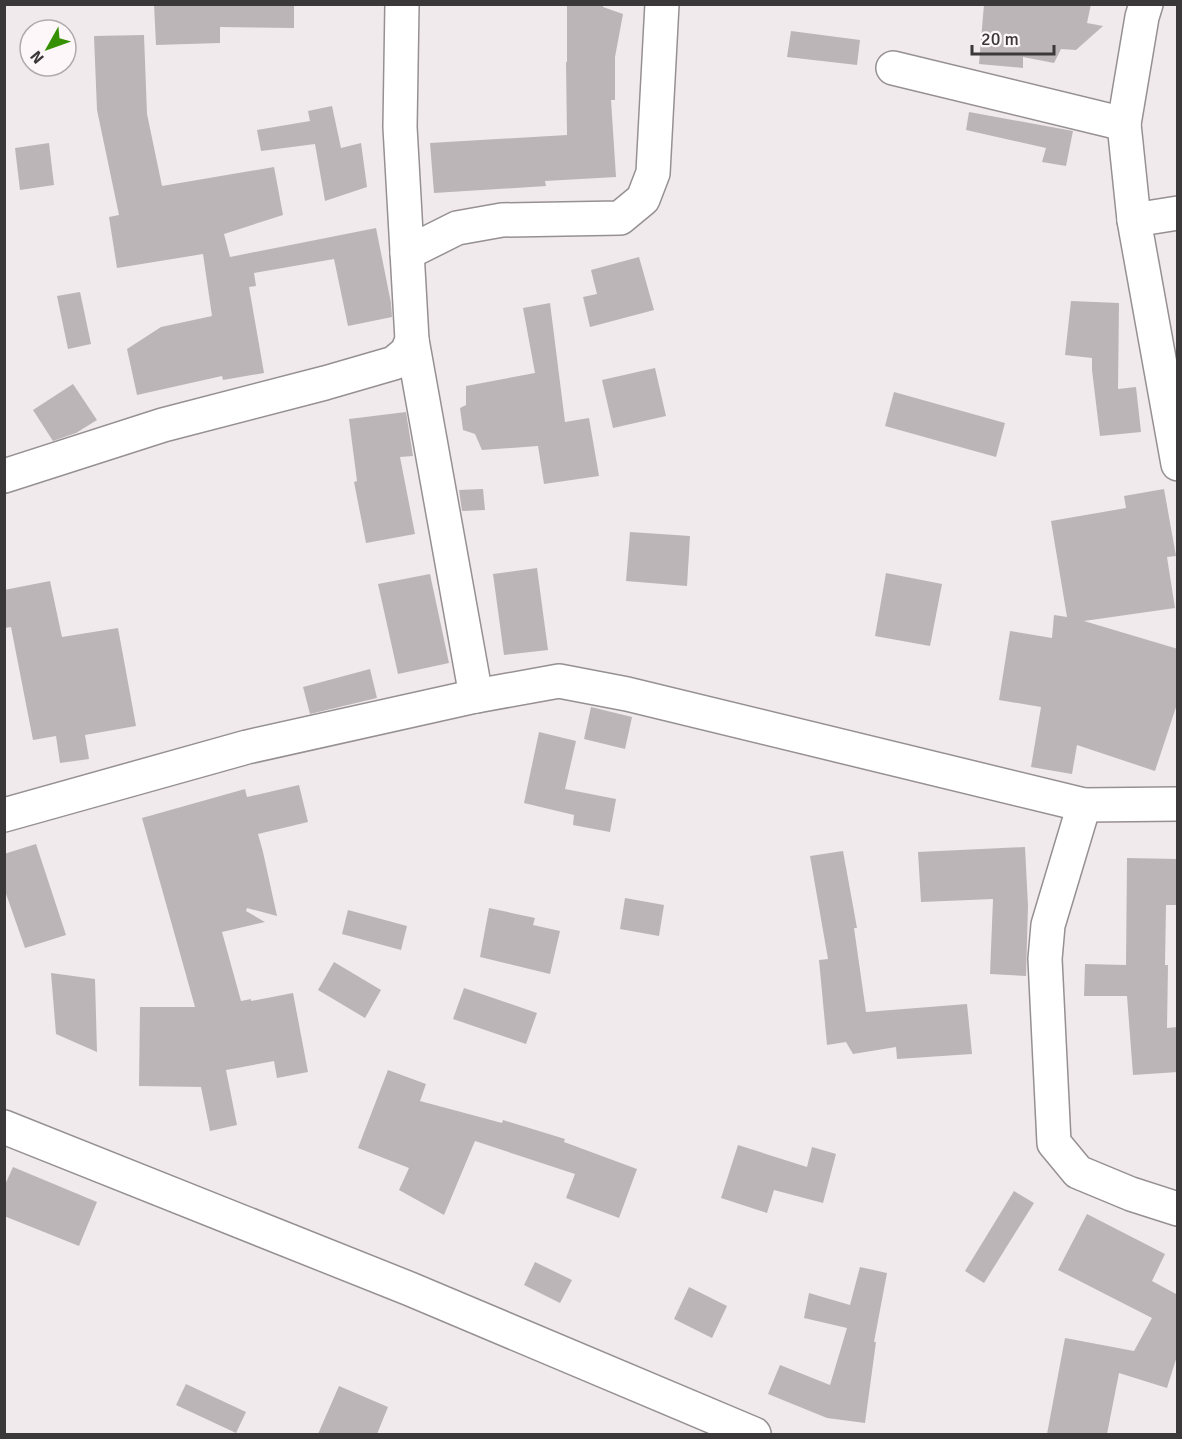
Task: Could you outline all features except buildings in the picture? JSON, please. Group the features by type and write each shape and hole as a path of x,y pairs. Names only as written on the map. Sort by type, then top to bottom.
{"street":[{"path":"402,4 400,127 412,340 476,696"},
{"path":"407,253 457,228 502,220 620,218 643,199 653,173 662,4"},
{"path":"1146,4 1124,124 1134,220 1178,464"},
{"path":"893,68 1124,124"},
{"path":"1134,220 1178,213"},
{"path":"4,476 163,425 394,363 407,352 412,340"},
{"path":"4,815 247,747 476,696 559,681 627,694 1084,805 1176,801"},
{"path":"1084,805 1048,925 1045,959 1054,1143 1078,1172 1131,1194 1178,1209"},
{"path":"4,1127 410,1289 754,1434"}]}
